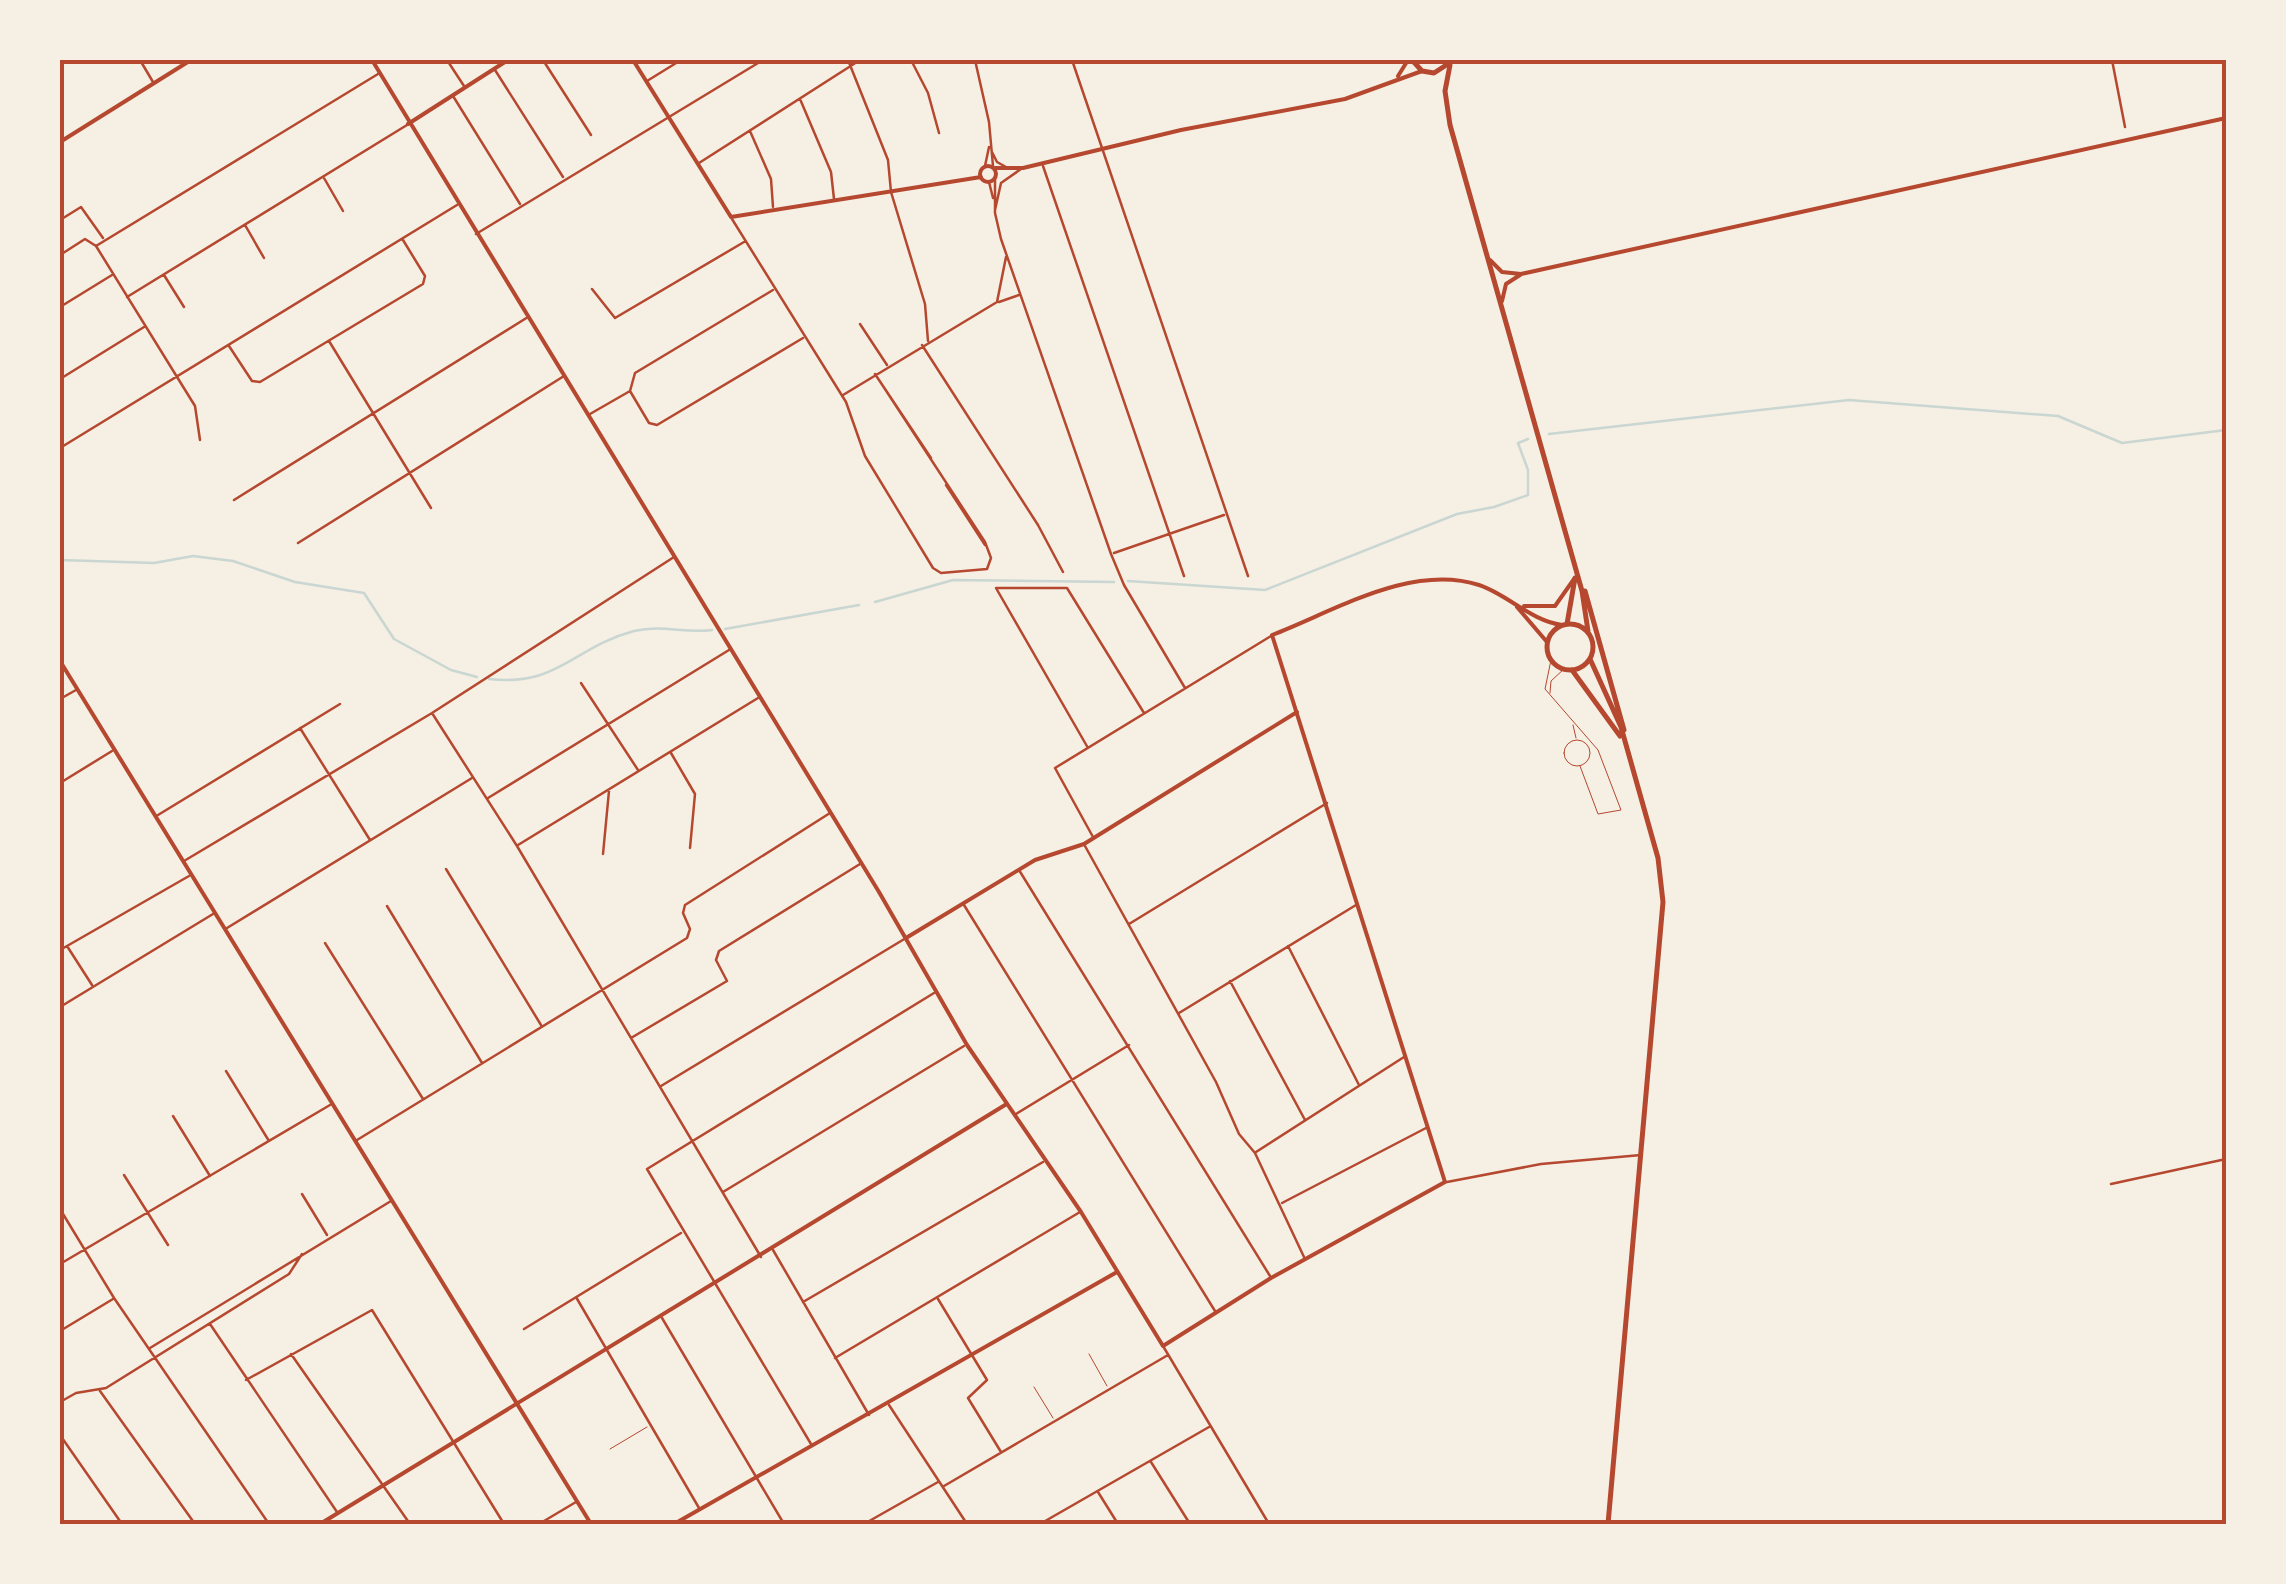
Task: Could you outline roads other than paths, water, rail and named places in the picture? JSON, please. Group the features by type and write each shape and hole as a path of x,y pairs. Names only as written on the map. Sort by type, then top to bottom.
{"main road":[{"path":"1410,60 1445,90"},
{"path":"1425,72 1452,63"},
{"path":"1452,63 1445,90 1484,252 1576,575 1593,642 1590,659 1624,742 1653,838 1662,902 1608,1524"},
{"path":"1576,575 1564,624 1547,642 1551,660 1564,669 1572,670 1590,659"},
{"path":"1576,575 1583,585 1624,726 1624,742"},
{"path":"1564,624 1588,632"},
{"path":"1572,670 1624,742"}],"street":[{"path":"140,60 154,84"},
{"path":"60,142 192,60"},
{"path":"373,60 457,205 590,414 861,863 967,1045 1004,1105 1081,1212 1268,1524"},
{"path":"447,60 465,87"},
{"path":"126,297 508,60"},
{"path":"543,60 591,135"},
{"path":"633,60 842,395 866,456 935,571 989,567 991,558 986,546 876,374"},
{"path":"646,82 681,60"},
{"path":"476,234 763,60"},
{"path":"848,60 888,160 890,192 925,304 928,341"},
{"path":"698,164 860,60"},
{"path":"911,60 928,92 938,133"},
{"path":"975,60 989,122 996,177 994,204"},
{"path":"1072,60 1248,576"},
{"path":"1396,80 1410,60"},
{"path":"2112,60 2125,127"},
{"path":"494,68 564,179"},
{"path":"988,182 1014,170 1101,148 1345,99 1425,72"},
{"path":"96,246 378,74"},
{"path":"452,95 520,205"},
{"path":"800,100 831,172 835,200"},
{"path":"1484,252 1502,272 1521,274 2226,118"},
{"path":"750,131 771,179 774,209"},
{"path":"731,217 970,178 980,174 985,166 990,146"},
{"path":"990,146 1001,165 1023,168"},
{"path":"1043,164 1184,576"},
{"path":"985,166 1014,170"},
{"path":"995,213 1002,183 1023,168"},
{"path":"980,174 988,182 1007,256 1111,554 1124,585 1184,688"},
{"path":"323,176 343,211"},
{"path":"60,448 457,205"},
{"path":"60,220 82,206 104,241"},
{"path":"244,224 264,258"},
{"path":"60,255 85,240 96,246 196,406 200,440"},
{"path":"228,345 256,383 423,284 425,276 403,240"},
{"path":"592,289 616,318 745,241"},
{"path":"997,302 1007,256"},
{"path":"60,306 113,274"},
{"path":"163,274 184,308"},
{"path":"1501,311 1504,286 1521,274"},
{"path":"590,414 630,391 635,373 774,289"},
{"path":"842,395 997,302 1022,294"},
{"path":"234,500 528,317"},
{"path":"860,324 888,366"},
{"path":"60,379 145,326"},
{"path":"630,391 649,423 657,425 805,337"},
{"path":"328,340 431,508"},
{"path":"922,345 1038,525 1063,572"},
{"path":"298,544 565,375"},
{"path":"1111,554 1226,514"},
{"path":"182,862 432,713 674,557"},
{"path":"1514,603 1541,609 1555,606 1576,575"},
{"path":"1094,838 1054,770 1272,635 1431,577 1471,582 1564,624"},
{"path":"1088,748 996,588 1064,587 1144,713"},
{"path":"1514,603 1547,642"},
{"path":"1272,635 1445,1182"},
{"path":"487,798 729,650"},
{"path":"60,662 591,1524"},
{"path":"582,683 639,771"},
{"path":"60,700 76,690"},
{"path":"517,846 758,698"},
{"path":"154,816 340,704"},
{"path":"660,1086 1018,869 1052,851 1084,844 1296,712"},
{"path":"432,713 517,846 762,1257"},
{"path":"300,728 370,841"},
{"path":"60,783 114,750"},
{"path":"670,752 695,794 690,848"},
{"path":"224,930 474,777"},
{"path":"604,854 609,789"},
{"path":"1127,924 1327,803"},
{"path":"355,1141 687,938 690,929 682,913 684,905 830,813"},
{"path":"1084,844 1178,1013 1239,1134 1255,1153 1305,1259"},
{"path":"631,1038 728,980 716,960 719,951 861,863"},
{"path":"446,869 542,1026"},
{"path":"1018,869 1271,1278"},
{"path":"60,950 191,876"},
{"path":"963,902 1216,1312"},
{"path":"1178,1013 1356,905"},
{"path":"386,906 482,1064"},
{"path":"60,1007 214,914"},
{"path":"325,943 424,1100"},
{"path":"67,945 93,987"},
{"path":"1288,946 1360,1086"},
{"path":"1230,980 1305,1121"},
{"path":"811,1444 648,1169 935,992"},
{"path":"722,1193 967,1045"},
{"path":"1014,1114 1129,1046"},
{"path":"1255,1153 1404,1057"},
{"path":"226,1071 270,1143"},
{"path":"60,1264 332,1104"},
{"path":"322,1524 1004,1105"},
{"path":"173,1116 210,1177"},
{"path":"1280,1204 1427,1128"},
{"path":"1162,1346 1271,1278 1445,1182 1541,1164 1641,1155"},
{"path":"2111,1184 2226,1159"},
{"path":"803,1302 1047,1160"},
{"path":"124,1174 168,1245"},
{"path":"302,1194 329,1238"},
{"path":"148,1348 392,1200"},
{"path":"60,1209 114,1298 269,1524"},
{"path":"835,1358 1081,1212"},
{"path":"524,1330 683,1232"},
{"path":"773,1250 870,1416"},
{"path":"60,1402 99,1390 154,1357 289,1274 302,1254"},
{"path":"674,1524 811,1444 870,1416 1117,1272"},
{"path":"60,1331 114,1298"},
{"path":"576,1298 700,1509"},
{"path":"938,1298 987,1382 968,1398 1001,1452"},
{"path":"246,1380 369,1309 504,1524"},
{"path":"209,1311 214,1319"},
{"path":"662,1318 784,1524"},
{"path":"208,1322 338,1513"},
{"path":"290,1352 410,1524"},
{"path":"944,1486 1168,1355"},
{"path":"99,1390 195,1524"},
{"path":"889,1405 967,1524"},
{"path":"1044,1523 1210,1426"},
{"path":"60,1436 122,1524"},
{"path":"1150,1460 1190,1524"},
{"path":"864,1524 940,1481"},
{"path":"1098,1490 1118,1524"},
{"path":"539,1524 576,1502"}],"lane":[{"path":"1551,660 1544,683 1550,696 1606,764 1621,810 1603,816 1594,810 1580,766"},
{"path":"1550,696 1551,681 1564,669"},
{"path":"1572,722 1575,740 1590,750 1588,760 1580,766 1570,764 1564,755 1568,744 1575,740"},
{"path":"1089,1354 1109,1389"},
{"path":"1034,1387 1054,1421"},
{"path":"610,1449 650,1425"}],"waterway":[{"path":"1549,434 1849,400 2058,416 2122,443 2226,430"},
{"path":"1128,581 1265,590 1457,514 1528,495 1528,470 1518,443 1528,439"},
{"path":"60,560 154,563 193,556 233,561 295,582 364,593 394,639 451,670 477,677"},
{"path":"875,602 953,580 1114,582"},
{"path":"725,629 859,605"},
{"path":"489,679 513,680 550,672 595,646 634,631 712,630"}]}
